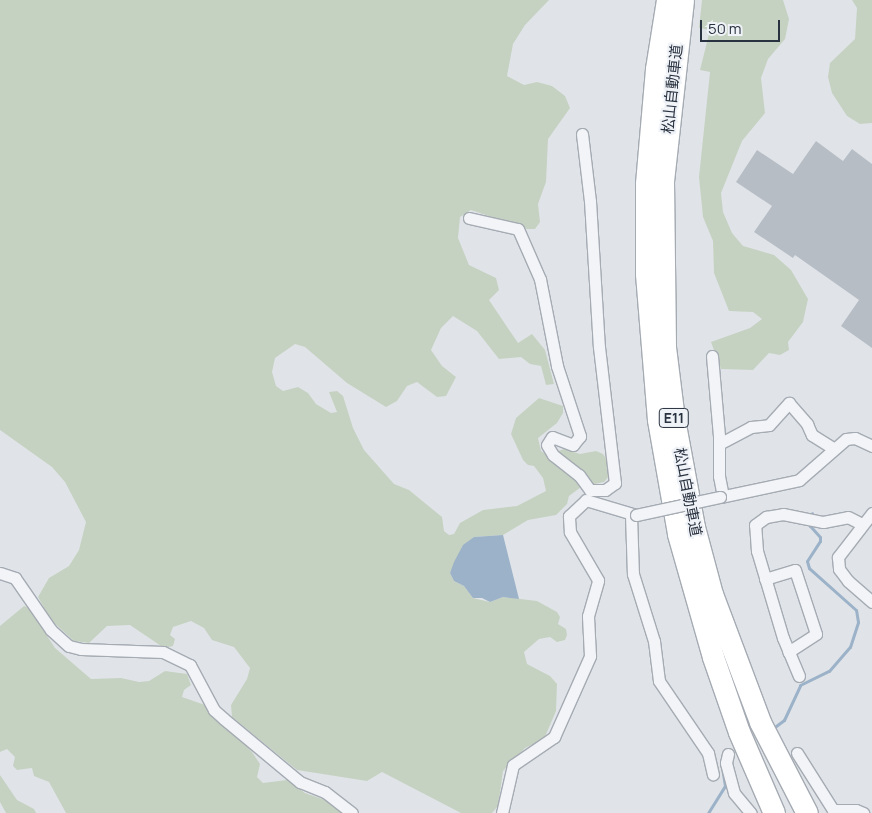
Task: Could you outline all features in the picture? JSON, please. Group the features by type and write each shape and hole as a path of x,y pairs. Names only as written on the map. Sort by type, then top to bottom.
{"highway":[{"name":"松山自動車道","path":"667,0 656,69 646,183 648,303 658,420 678,534 713,657 739,732 774,813"},
{"name":"松山自動車道","path":"683,0 663,181 664,328 674,419 694,528 712,594 760,722 807,813"}],"street":[{"path":"502,813 512,765 554,737 590,656 588,616 598,580 576,545 568,524 572,509 588,495 605,490 615,484 599,347 590,201 582,134"},
{"path":"469,218 518,228 540,279 557,366 580,436 573,445 552,437 547,445 553,455 579,475 588,495 634,515 798,480 833,448 846,439 855,438 872,446"},
{"path":"712,356 722,497"},
{"path":"718,444 751,428 769,425 789,403 807,424 812,435 833,448"},
{"path":"872,512 838,557 839,569 872,602"},
{"path":"799,676 788,652 765,579 757,551 755,525 777,514 823,522 848,517 862,524"},
{"path":"634,515 633,574 654,642 659,681 708,753 713,774"},
{"path":"765,579 795,570 816,634 788,652"},
{"path":"0,573 15,578 51,630 69,646 81,650 162,652 190,665 214,710 300,782 325,792 352,813"},
{"path":"797,753 833,810 856,810 863,813"},
{"path":"728,754 726,762 734,793 751,813"}],"green space":[{"path":"0,0 549,0 525,25 513,44 507,76 524,85 537,82 552,86 565,96 570,108 548,139 546,182 538,204 540,222 535,229 527,229 471,210 460,217 458,238 469,265 496,278 499,290 489,300 518,343 532,334 545,350 554,384 546,385 541,366 530,364 521,357 499,359 477,331 453,316 441,328 431,350 442,366 456,377 446,396 437,397 417,382 407,386 397,401 386,407 347,383 305,347 295,344 275,358 272,372 276,386 283,391 298,387 308,393 316,404 331,413 337,412 329,392 337,391 343,396 353,428 364,450 394,484 409,490 442,517 444,531 449,535 454,534 460,523 483,510 517,506 546,491 543,478 534,466 528,465 523,460 511,434 516,418 539,398 563,406 563,413 557,423 538,438 541,451 547,455 564,449 580,454 596,451 603,454 608,462 610,475 604,482 581,487 569,496 567,504 556,515 528,520 503,535 474,537 463,546 450,573 454,581 464,586 473,598 490,602 503,597 537,601 557,612 560,617 558,624 566,629 567,635 565,640 557,642 550,637 539,639 524,652 527,664 550,676 557,684 556,711 544,739 525,748 503,771 498,806 492,813 461,813 382,772 367,781 297,770 232,717 231,705 247,679 250,668 234,647 212,640 204,628 191,621 173,627 170,635 175,639 173,646 164,648 130,625 107,626 89,643 74,641 51,620 38,597 49,578 69,566 79,550 86,522 65,482 52,467 0,430"},
{"path":"702,0 783,0 789,19 785,39 768,59 761,78 765,113 742,141 721,193 723,212 732,233 743,246 774,255 791,270 808,299 803,322 788,342 789,350 780,355 769,353 753,370 721,369 711,342 750,328 762,319 753,312 729,311 714,273 713,241 703,217 699,177 710,72 700,70 710,30 699,28"},
{"path":"852,0 872,0 872,123 860,124 847,116 832,93 828,77 830,63 855,39 857,8"},
{"path":"24,606 29,608 55,648 91,679 121,678 139,682 149,681 165,671 187,674 191,685 184,690 182,697 205,705 252,752 260,764 257,777 263,783 287,780 305,793 328,801 342,813 66,813 49,782 34,776 32,768 17,770 13,766 15,757 7,749 0,752 0,626"},
{"path":"0,775 17,800 34,809 36,813 6,813 0,802"}],"water":[{"path":"503,535 519,599 503,597 490,602 482,598 473,598 464,586 454,581 450,573 454,562 463,545 474,537"}],"building":[{"path":"816,141 843,161 852,149 872,164 872,348 841,326 859,300 795,255 793,258 754,232 772,206 736,182 757,150 793,174"}],"waterway":[{"path":"772,729 784,720 800,685 829,671 850,647 858,622 856,610 809,568 807,561 820,541 820,537 810,526 812,513"},
{"path":"708,813 725,786 722,768"}]}
